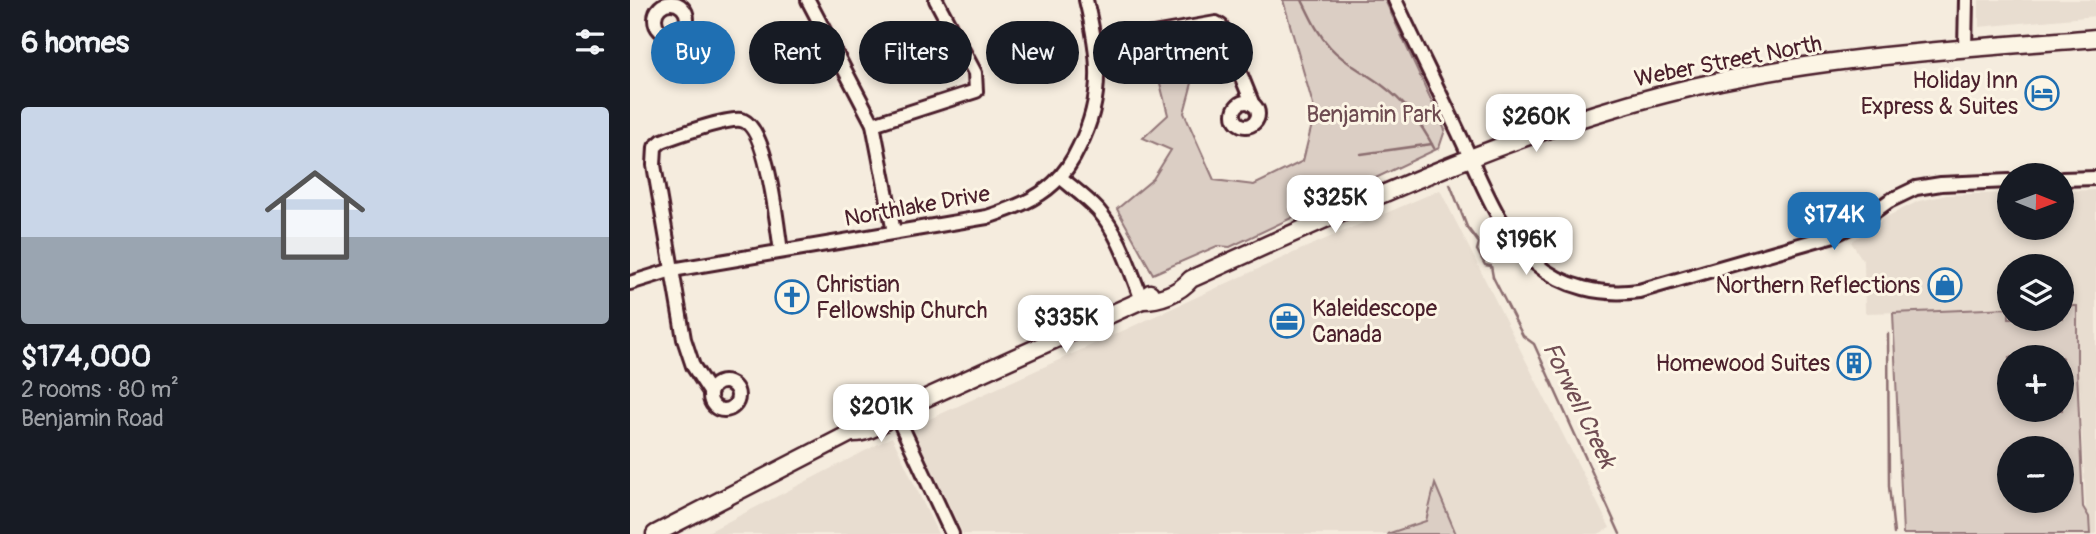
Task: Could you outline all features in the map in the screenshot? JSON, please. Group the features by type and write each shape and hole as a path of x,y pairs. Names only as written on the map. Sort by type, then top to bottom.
{"main road":[{"name":"Weber Street North","path":"655,534 851,433 861,422 875,415 895,412 1142,300 1165,296 1182,288 1191,279 1470,158 1589,116 1667,93 1874,56 2096,38"}],"street":[{"path":"808,0 873,124 894,232"},
{"path":"873,124 976,91 975,73 936,0"},
{"name":"Northlake Drive","path":"1086,0 1093,34"},
{"path":"1395,0 1509,234 1535,263 1575,286 1615,293 1648,288 1835,235 1860,222 1889,201 1916,188 1997,182"},
{"path":"1965,49 1966,0"},
{"name":"Northlake Drive","path":"630,283 672,270 987,217 1017,207 1053,184 1076,155 1093,117 1097,84"},
{"path":"1244,84 1253,105"},
{"path":"710,392 693,366 684,339 654,165 655,147 662,141 738,120 745,121 754,130 763,152 781,251"},
{"path":"1060,177 1095,207 1108,224 1142,300"},
{"path":"2074,179 2096,178"},
{"path":"895,412 952,534"}],"shaded area":[{"path":"1979,0 2096,0 2096,16 1979,27"},
{"path":"1440,190 1610,528 1598,534 963,534 912,427 1300,250"},
{"path":"2096,190 2096,534 2087,534 2074,307 2074,254 1997,254 1997,309 1865,313 1864,262 1851,242 1886,217 1919,201 1947,195 1997,193 1997,240 2074,240 2074,191"},
{"path":"892,437 938,534 704,534"}],"green space":[{"name":"Benjamin Park","path":"1283,0 1385,0 1445,130 1439,148 1230,247 1217,246 1153,274 1117,209 1153,179 1171,150 1143,138 1168,115 1160,84 1192,84 1184,113 1214,180 1254,185 1303,161 1315,112"},
{"path":"2074,306 2077,306 2083,507 2089,517 2090,534 1903,534 1893,313 1997,309 1997,331 2074,331"},
{"path":"1435,484 1456,534 1387,534 1426,521"}],"waterway":[{"name":"Forwell Creek","path":"1302,0 1330,47 1399,99 1434,148"},
{"name":"Forwell Creek","path":"1361,154 1432,144"},
{"name":"Forwell Creek","path":"1450,184 1467,227 1479,243 1477,250 1485,265 1491,266 1493,277 1523,336 1534,344 1620,534"},
{"path":"1888,334 1889,486 1894,534"}],"place":[{"name":"Holiday Inn Express & Suites","path":"2042,93"},
{"name":"Northern Reflections","path":"1945,285"},
{"name":"Christian Fellowship Church","path":"792,297"},
{"name":"Kaleidescope Canada","path":"1287,321"},
{"name":"Homewood Suites","path":"1854,363"}]}
